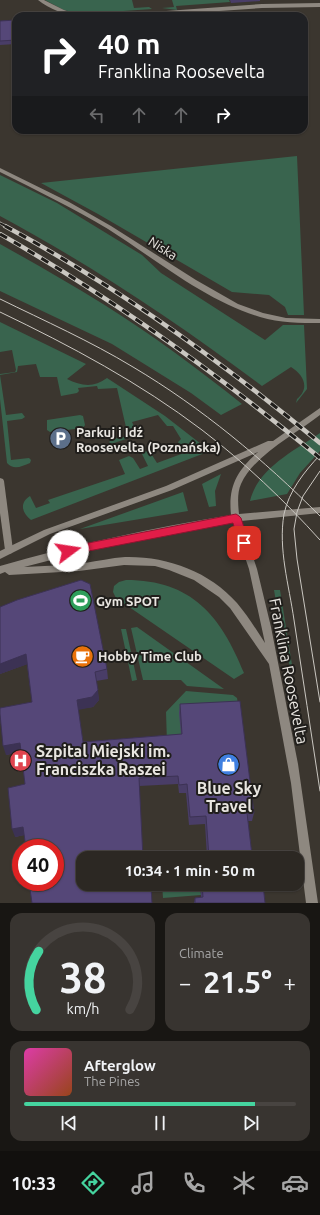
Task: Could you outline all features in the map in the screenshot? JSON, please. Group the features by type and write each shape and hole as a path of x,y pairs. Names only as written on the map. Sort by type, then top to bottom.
{"street":[{"path":"40,0 65,12"},
{"path":"180,12 262,6 320,5"},
{"name":"Niska","path":"0,170 67,202 194,282 236,306 262,315 286,320 320,321"},
{"path":"0,555 48,532 169,488 278,440 320,411"},
{"name":"Franklina Roosevelta","path":"278,440 250,465 240,478 233,498 236,518 253,569 274,666 289,745 312,903"},
{"path":"0,481 10,550"},
{"path":"0,571 81,547 236,518 320,510"},
{"path":"0,571 79,567 124,561 154,563 182,569 209,584 232,605 250,628 274,666"}],"green space":[{"path":"45,0 132,0 134,8 149,7 152,9 109,12 72,12 64,10"},
{"path":"172,0 229,0 230,2 176,6 177,10 162,8 174,7"},
{"path":"297,156 304,315 288,315 285,307 269,295 232,292 98,214 41,183"},
{"path":"0,175 57,203 142,255 161,273 265,340 283,325 304,325 307,389 296,403 303,390 304,382 296,370 291,367 262,386 199,340 102,275 0,216"},
{"path":"0,244 121,315 208,377 242,404 221,415 191,393 112,344 0,291"},
{"path":"0,322 86,364 67,379 77,383 92,385 107,378 165,416 210,451 31,520 23,508 24,502 30,496 36,508 50,503 48,500 125,474 119,460 129,456 133,458 140,469 148,466 142,454 145,451 150,452 157,463 184,453 178,442 181,439 173,426 167,426 158,415 132,422 138,435 111,444 109,442 112,439 128,436 117,388 98,389 97,386 78,388 79,391 77,393 61,396 57,377 40,377 36,364 18,366 17,372 0,375 15,372 16,370 12,350 0,352"},
{"path":"0,375 6,415 22,413 25,417 22,419 7,421 11,460 29,458 31,460 30,463 18,467 12,467 7,463 0,399"},
{"path":"80,415 83,416 85,425 83,428 50,432 47,430 47,420"},
{"path":"320,433 320,451 300,473 287,494 250,501 254,489 261,479 278,461"},
{"path":"221,474 215,491 216,506 209,507 202,484"},
{"path":"183,492 188,511 80,529"},
{"path":"126,580 149,582 169,587 186,594 201,605 225,634 244,673 234,679 116,598 113,592 114,586 119,582"},
{"path":"274,590 280,590 293,671 291,671 281,632"},
{"path":"137,627 224,689 187,686 181,680 143,680 131,628"},
{"path":"121,629 126,629 137,680 132,681"},
{"path":"186,691 233,695 237,698 239,710 182,743 167,743 166,712"},
{"path":"162,891 201,891 201,895 163,898"}],"building":[{"path":"12,20 12,40 0,41 0,21"},
{"path":"81,580 90,584 107,669 95,672 98,690 92,697 77,700 83,742 182,734 180,704 240,701 254,813 247,813 252,851 209,851 206,816 190,817 187,784 179,785 178,776 139,778 143,851 76,851 76,891 151,891 152,903 32,903 30,891 64,891 64,839 25,839 23,827 12,829 8,788 25,784 20,743 3,746 0,708 32,702 26,654 0,664 0,607 17,600"},
{"path":"203,891 264,891 265,903 195,903 195,898 203,897"}],"tram line":[{"path":"0,299 100,348 159,383 231,436 293,490"},
{"path":"0,312 53,338 104,366 130,381 178,413 202,430 249,469 286,505"},
{"path":"293,490 308,468 320,455"},
{"path":"302,499 320,471"},
{"path":"286,505 293,490"},
{"path":"293,490 302,499"},
{"path":"296,516 302,499"},
{"path":"302,499 320,516"},
{"path":"286,505 296,516"},
{"path":"286,505 284,514 282,540 283,554 320,791"},
{"path":"296,516 320,540"},
{"path":"296,516 294,529 297,559 320,702"}],"railway":[{"path":"0,223 7,227"},
{"path":"5,226 88,274 168,327 207,354 320,443"},
{"path":"0,234 84,285 165,339 243,397 320,458"}],"place":[{"name":"Parkuj i Idź Roosevelta (Poznańska)","path":"60,439"},
{"name":"Gym SPOT","path":"81,601"},
{"name":"Hobby Time Club","path":"83,656"},
{"name":"Szpital Miejski im. Franciszka Raszei","path":"20,760"},
{"name":"Blue Sky Travel","path":"229,764"}],"route":[{"path":"68,551 81,547 236,518 244,543"}]}
